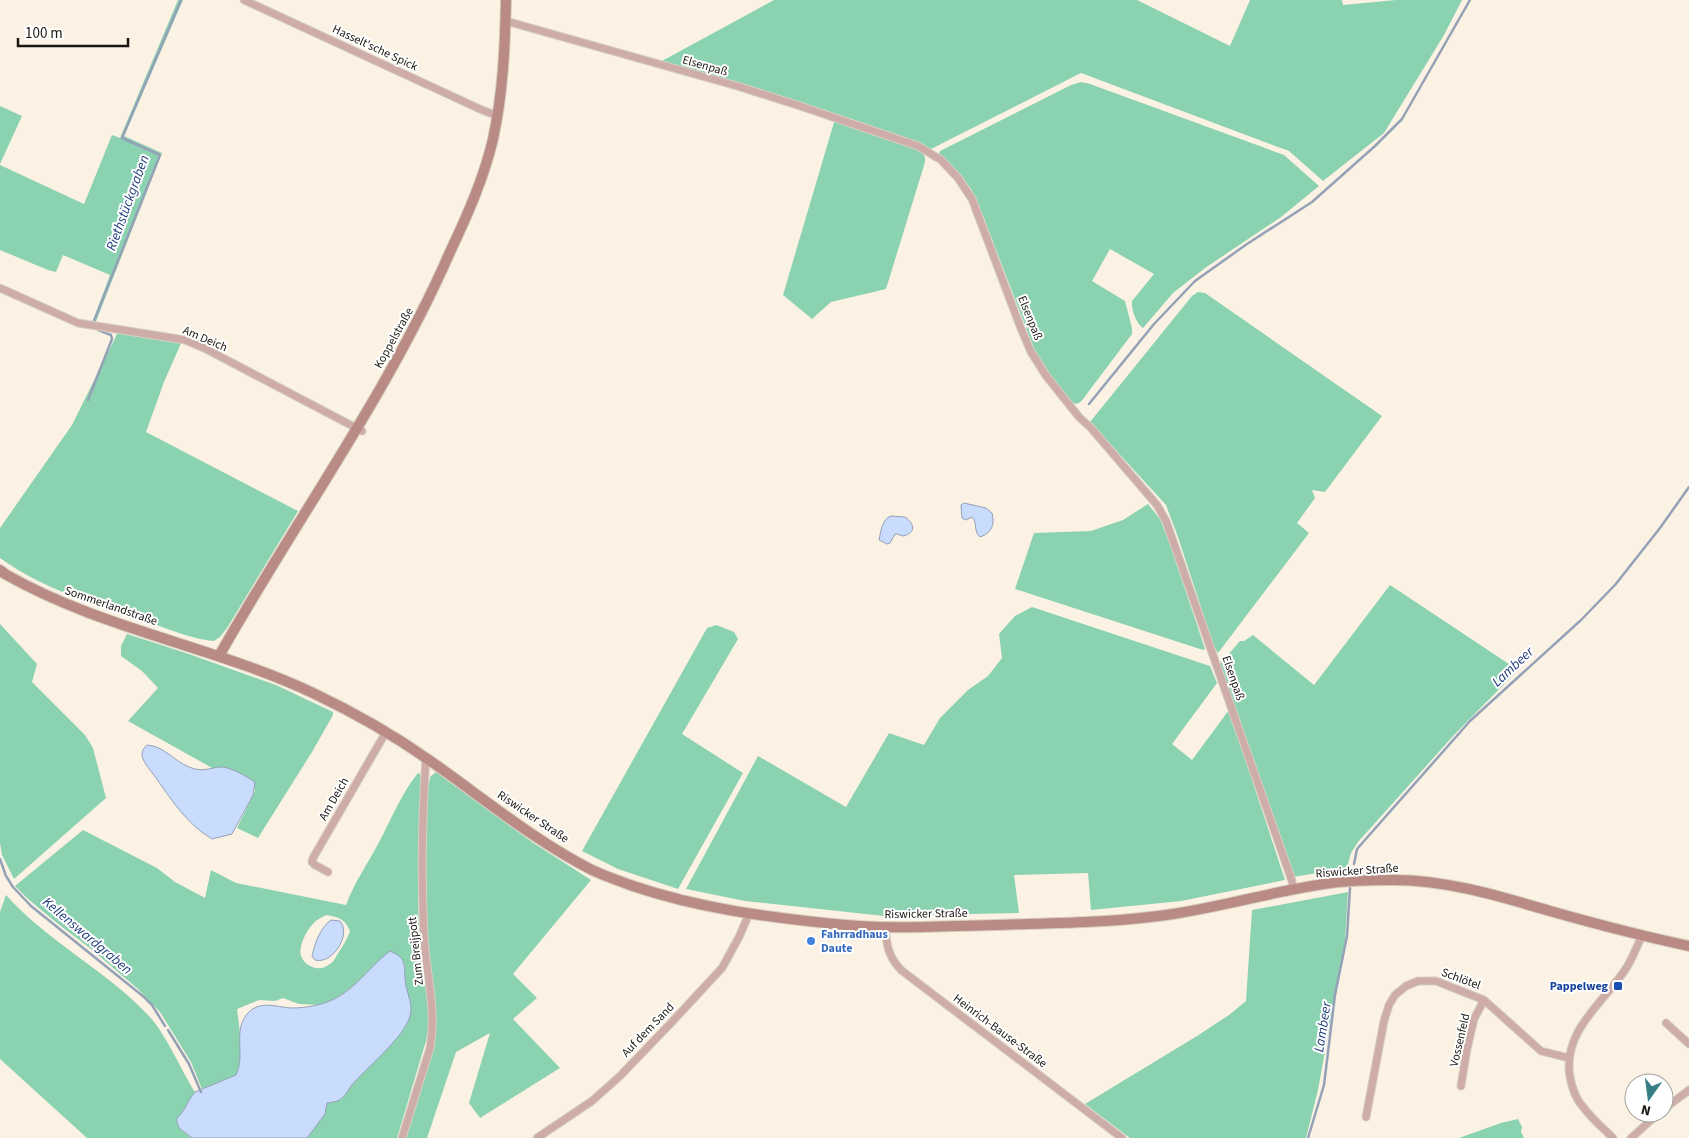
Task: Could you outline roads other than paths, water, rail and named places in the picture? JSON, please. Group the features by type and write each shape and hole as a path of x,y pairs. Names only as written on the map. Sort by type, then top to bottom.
{"street":[{"name":"Hasselt'sche Spick","path":"244,0 498,116"},
{"name":"Koppelstraße","path":"219,656 359,430 419,320 439,278 479,185 493,141 498,116 504,61 506,0"},
{"name":"Elsenpaß","path":"506,21 737,86 891,136 918,146 932,154 941,160 958,178 972,199 1031,352 1052,384 1157,505 1166,521 1292,881 1293,889"},
{"name":"Am Deich","path":"0,288 78,323 185,340 204,348 359,430"},
{"name":"Sommerlandstraße","path":"0,570 36,591 79,610 219,656"},
{"name":"Riswicker Straße","path":"219,656 283,679 343,708 386,732 426,757 549,845 595,871 655,893 710,907 749,914 885,928 1087,923 1174,914 1334,882 1396,880 1437,883 1476,890 1642,936 1689,946"},
{"name":"Am Deich","path":"328,872 315,866 312,862 313,858 386,732"},
{"name":"Zum Breijpott","path":"402,1138 432,1034 432,997 425,951 422,898 423,798 426,757"},
{"name":"Auf dem Sand","path":"537,1138 592,1101 620,1076 671,1023 722,968 749,914"},
{"name":"Heinrich-Bause-Straße","path":"885,928 886,943 891,958 901,970 1122,1138"},
{"path":"1613,1138 1583,1108 1572,1090 1568,1067 1569,1058 1572,1043 1579,1028 1609,993 1628,965 1642,936"},
{"name":"Schlötel","path":"1366,1117 1389,1005 1395,995 1406,986 1418,981 1436,981 1484,1000 1541,1051 1569,1058"},
{"name":"Vossenfeld","path":"1461,1086 1474,1019 1484,1000"},
{"path":"1666,1022 1689,1044"},
{"path":"1674,1101 1689,1090"},
{"path":"1631,1138 1648,1123"}],"water":[{"path":"964,503 986,508 992,513 993,524 990,531 980,537 972,517 966,520 962,518 961,505"},
{"path":"891,516 905,517 911,522 913,528 907,535 895,534 890,543 887,544 879,540 884,523"},
{"path":"147,745 159,748 193,769 228,768 255,782 253,795 232,834 212,839 195,827 175,804 144,761 142,752"},
{"path":"331,920 340,921 344,934 342,941 334,954 328,958 315,960 312,956 316,941 321,931"},
{"path":"390,951 399,956 403,961 405,983 411,1007 410,1016 393,1043 351,1086 343,1097 337,1101 327,1103 325,1114 307,1138 192,1138 179,1128 177,1118 195,1092 236,1075 240,1059 241,1027 248,1013 263,1005 301,1008 329,1001 348,990"}],"waterway":[{"name":"Riethstückgraben","path":"94,321 160,155 122,138 181,0"},
{"path":"1089,404 1154,324 1195,281 1247,244 1312,202 1375,146 1402,119 1470,0"},
{"name":"Riethstückgraben","path":"88,400 112,339 111,335 98,330"},
{"name":"Lambeer","path":"1354,864 1357,849 1470,721 1581,620 1615,585 1660,528 1689,487"},
{"name":"Kellenswardgraben","path":"0,859 6,876 13,887 31,906 144,997 152,1005 165,1026"},
{"name":"Lambeer","path":"1308,1138 1324,1085 1335,995 1347,936 1350,888"},
{"name":"Kellenswardgraben","path":"168,1030 189,1064 201,1092"}],"place":[{"name":"Fahrradhaus Daute","path":"811,941"},
{"name":"Pappelweg","path":"1618,986"}]}
